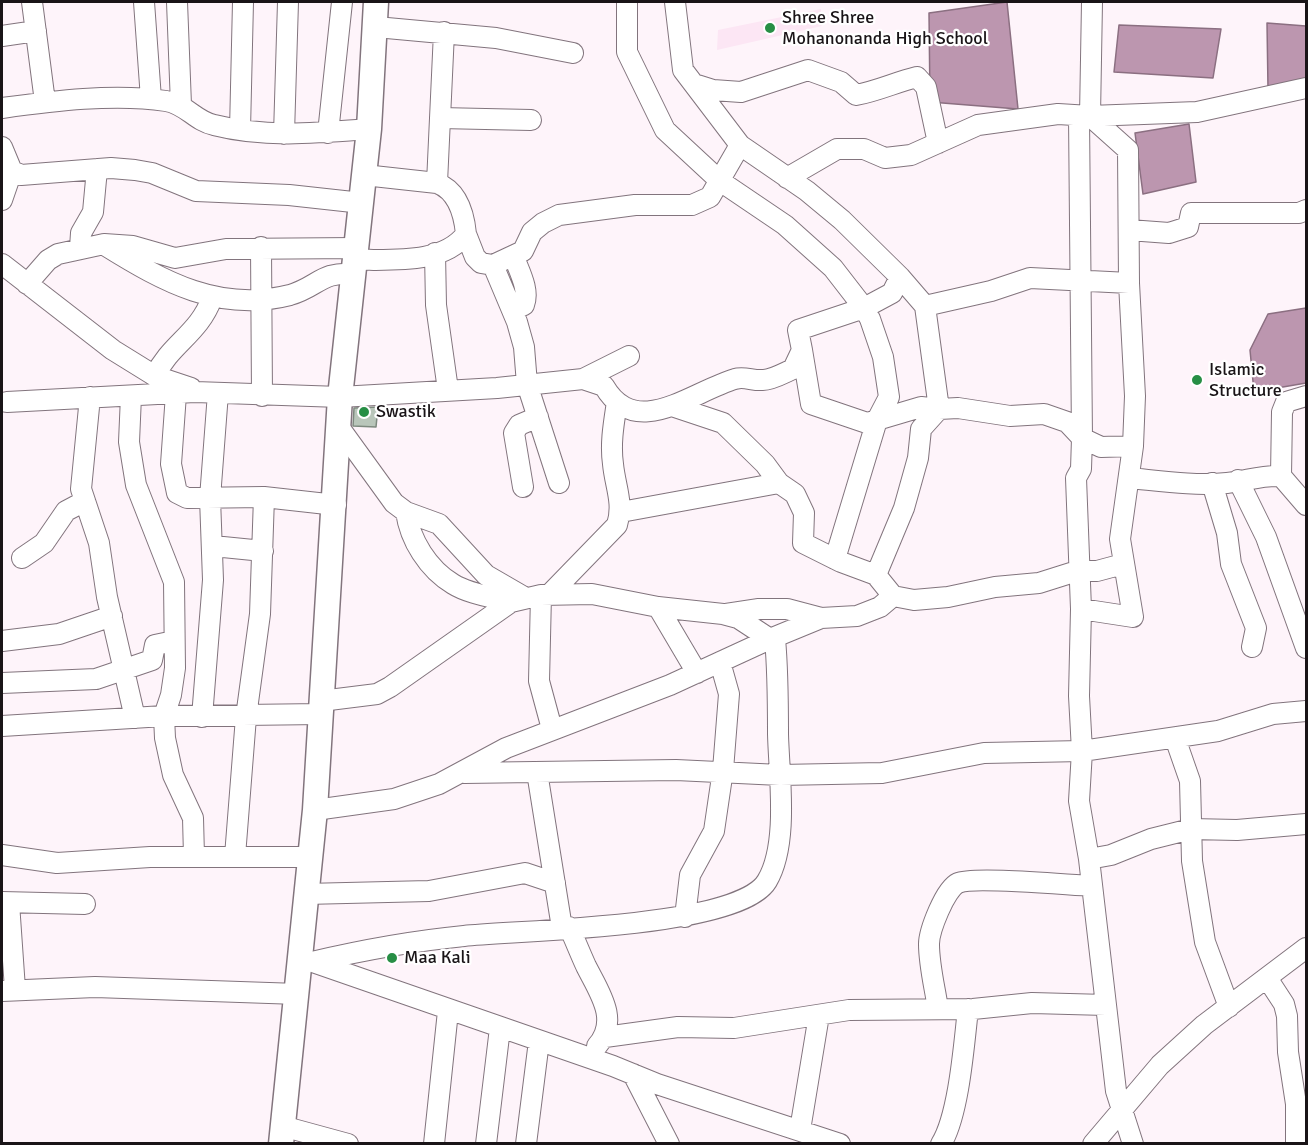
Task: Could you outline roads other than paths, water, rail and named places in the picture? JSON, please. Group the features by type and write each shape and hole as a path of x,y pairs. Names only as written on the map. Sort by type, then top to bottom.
{"main road":[{"path":"282,1135 298,994 307,960 305,894 315,810 336,505 340,397 369,129 376,2"}],"street":[{"path":"32,2 45,102"},
{"path":"144,2 151,99"},
{"path":"177,2 182,105"},
{"path":"240,129 243,2"},
{"path":"284,134 288,2"},
{"path":"328,133 342,2"},
{"path":"627,2 627,52 665,130 720,181 785,225 833,268 864,308 883,357 889,397 877,420 835,559"},
{"path":"675,2 683,70 740,145 842,220 900,277 925,306 939,409 921,429 918,458 904,508 876,575"},
{"path":"1092,2 1085,116 1077,159 1082,281 1082,438 1081,469 1076,478 1077,571 1081,609 1079,696 1082,751 1079,801 1089,859 1116,1091 1133,1143"},
{"path":"376,27 444,32 573,52"},
{"path":"2,36 36,31"},
{"path":"437,183 444,32"},
{"path":"694,84 714,90 741,92 808,70 841,82 856,95 877,91 897,81 916,77 926,87 938,143"},
{"path":"787,178 837,149 864,149 885,158 911,155 978,125 1058,114 1085,116 1197,112 1306,88"},
{"path":"2,108 45,102 151,99 182,105 201,121 240,129 284,134 369,129"},
{"path":"1081,609 1133,617 1120,539 1133,446 1134,348 1129,283 1128,150 1085,116"},
{"path":"440,118 531,120"},
{"path":"364,175 437,183 447,187 461,208 466,234 475,257 481,263 493,265 523,251 532,232 559,215 635,205 692,205 710,197 740,145"},
{"path":"2,147 12,171 2,200"},
{"path":"12,171 21,175 36,175 98,169 135,170 152,173 196,191 289,195 362,203"},
{"path":"80,248 81,233 93,212 98,169"},
{"path":"1129,230 1169,233 1188,227 1191,213 1299,213 1306,210"},
{"path":"27,284 48,260 58,254 104,244 133,246 175,258 226,249 261,247 355,260 407,258 435,253 460,242 466,234"},
{"path":"104,244 167,282 212,298 262,300 301,292 355,260"},
{"path":"261,247 262,396"},
{"path":"435,253 437,312 447,390"},
{"path":"512,310 524,305 526,300 514,257"},
{"path":"2,264 90,333 155,376 214,393"},
{"path":"493,265 512,310 524,347 527,384 559,483"},
{"path":"900,277 892,293 864,308 798,330 812,404 867,423 921,407 958,408 1010,416 1044,414 1067,422 1082,438 1101,447 1133,446"},
{"path":"925,306 992,291 1030,278 1129,283"},
{"path":"155,376 166,356 182,344 201,322 212,298"},
{"path":"583,379 604,386 610,396 629,411 643,413 672,406 697,393 738,378 764,381 793,369 802,350"},
{"path":"7,402 214,393 340,397 447,390 583,379 629,356"},
{"path":"202,717 213,580 210,498 214,393"},
{"path":"176,394 171,464 177,493 187,498 264,497 336,505"},
{"path":"131,396 129,442 132,465 144,507 174,582 174,681 164,716 170,762 190,806 195,827 194,856"},
{"path":"1306,396 1286,402 1282,411 1281,476 1306,505"},
{"path":"90,397 81,478 85,501 99,543 112,616 135,718"},
{"path":"2,726 164,716 246,717 321,708 377,694 531,597 611,532 621,512 612,448 617,402"},
{"path":"672,406 723,423 765,464 779,483 795,494 804,513 803,543 835,559 876,575 893,596 914,600 948,597 995,587 1039,583 1077,571 1097,571 1123,564"},
{"path":"523,487 514,434 519,425 538,417"},
{"path":"339,427 384,492 406,512 439,524 486,575 531,597"},
{"path":"1129,478 1212,483 1261,475 1281,476"},
{"path":"1238,480 1266,537 1306,648"},
{"path":"621,512 779,483"},
{"path":"1212,483 1227,533 1230,564 1256,628 1252,647"},
{"path":"235,856 246,717 256,652 264,497"},
{"path":"22,558 44,543 66,511 85,501"},
{"path":"406,512 417,547 441,575 464,589 531,597 592,594 658,607 723,614 738,618 772,639"},
{"path":"213,546 263,551"},
{"path":"315,810 394,799 439,784 464,773 506,748 697,673 799,626 821,618 857,616 880,607 893,596"},
{"path":"531,597 539,681 552,729"},
{"path":"658,607 697,673"},
{"path":"723,614 759,609 787,609 821,618"},
{"path":"2,641 59,634 112,616"},
{"path":"307,960 410,943 685,917 738,903 755,894 766,883 778,848 780,708 772,639"},
{"path":"2,683 84,680 152,660 155,645 174,641"},
{"path":"685,917 690,875 714,831 723,770 729,694 720,663"},
{"path":"464,773 723,770 780,775 882,772 984,753 1082,751 1174,738 1218,731 1273,714 1306,711"},
{"path":"1174,738 1190,781 1192,861 1204,942 1229,1006"},
{"path":"537,772 555,883 566,927 602,997 608,1018 605,1037 588,1057"},
{"path":"1089,859 1111,855 1161,836 1191,829 1237,830 1306,824"},
{"path":"2,855 57,863 194,856 310,857"},
{"path":"305,894 429,891 525,873 555,883"},
{"path":"938,1009 929,943 932,928 952,888 958,883 979,880 1092,886"},
{"path":"85,904 5,903 8,990 94,987 298,994"},
{"path":"1093,1143 1160,1065 1229,1006 1306,948"},
{"path":"307,960 448,1011 588,1057 657,1084 839,1143"},
{"path":"1268,978 1284,1004 1287,1016 1288,1052 1296,1104 1296,1143"},
{"path":"605,1037 678,1027 734,1028 819,1014 871,1009 968,1009 1032,1003 1106,1005"},
{"path":"941,1143 947,1131 963,1055 968,1009"},
{"path":"434,1143 448,1011"},
{"path":"800,1130 819,1014"},
{"path":"486,1143 500,1028"},
{"path":"526,1143 539,1041"},
{"path":"633,1074 669,1143"},
{"path":"282,1135 348,1143"}],"place":[{"name":"Shree Shree Mohanonanda High School","path":"770,28"},
{"name":"Islamic Structure","path":"1197,380"},
{"name":"Swastik","path":"364,412"},
{"name":"Maa Kali","path":"392,958"}]}
